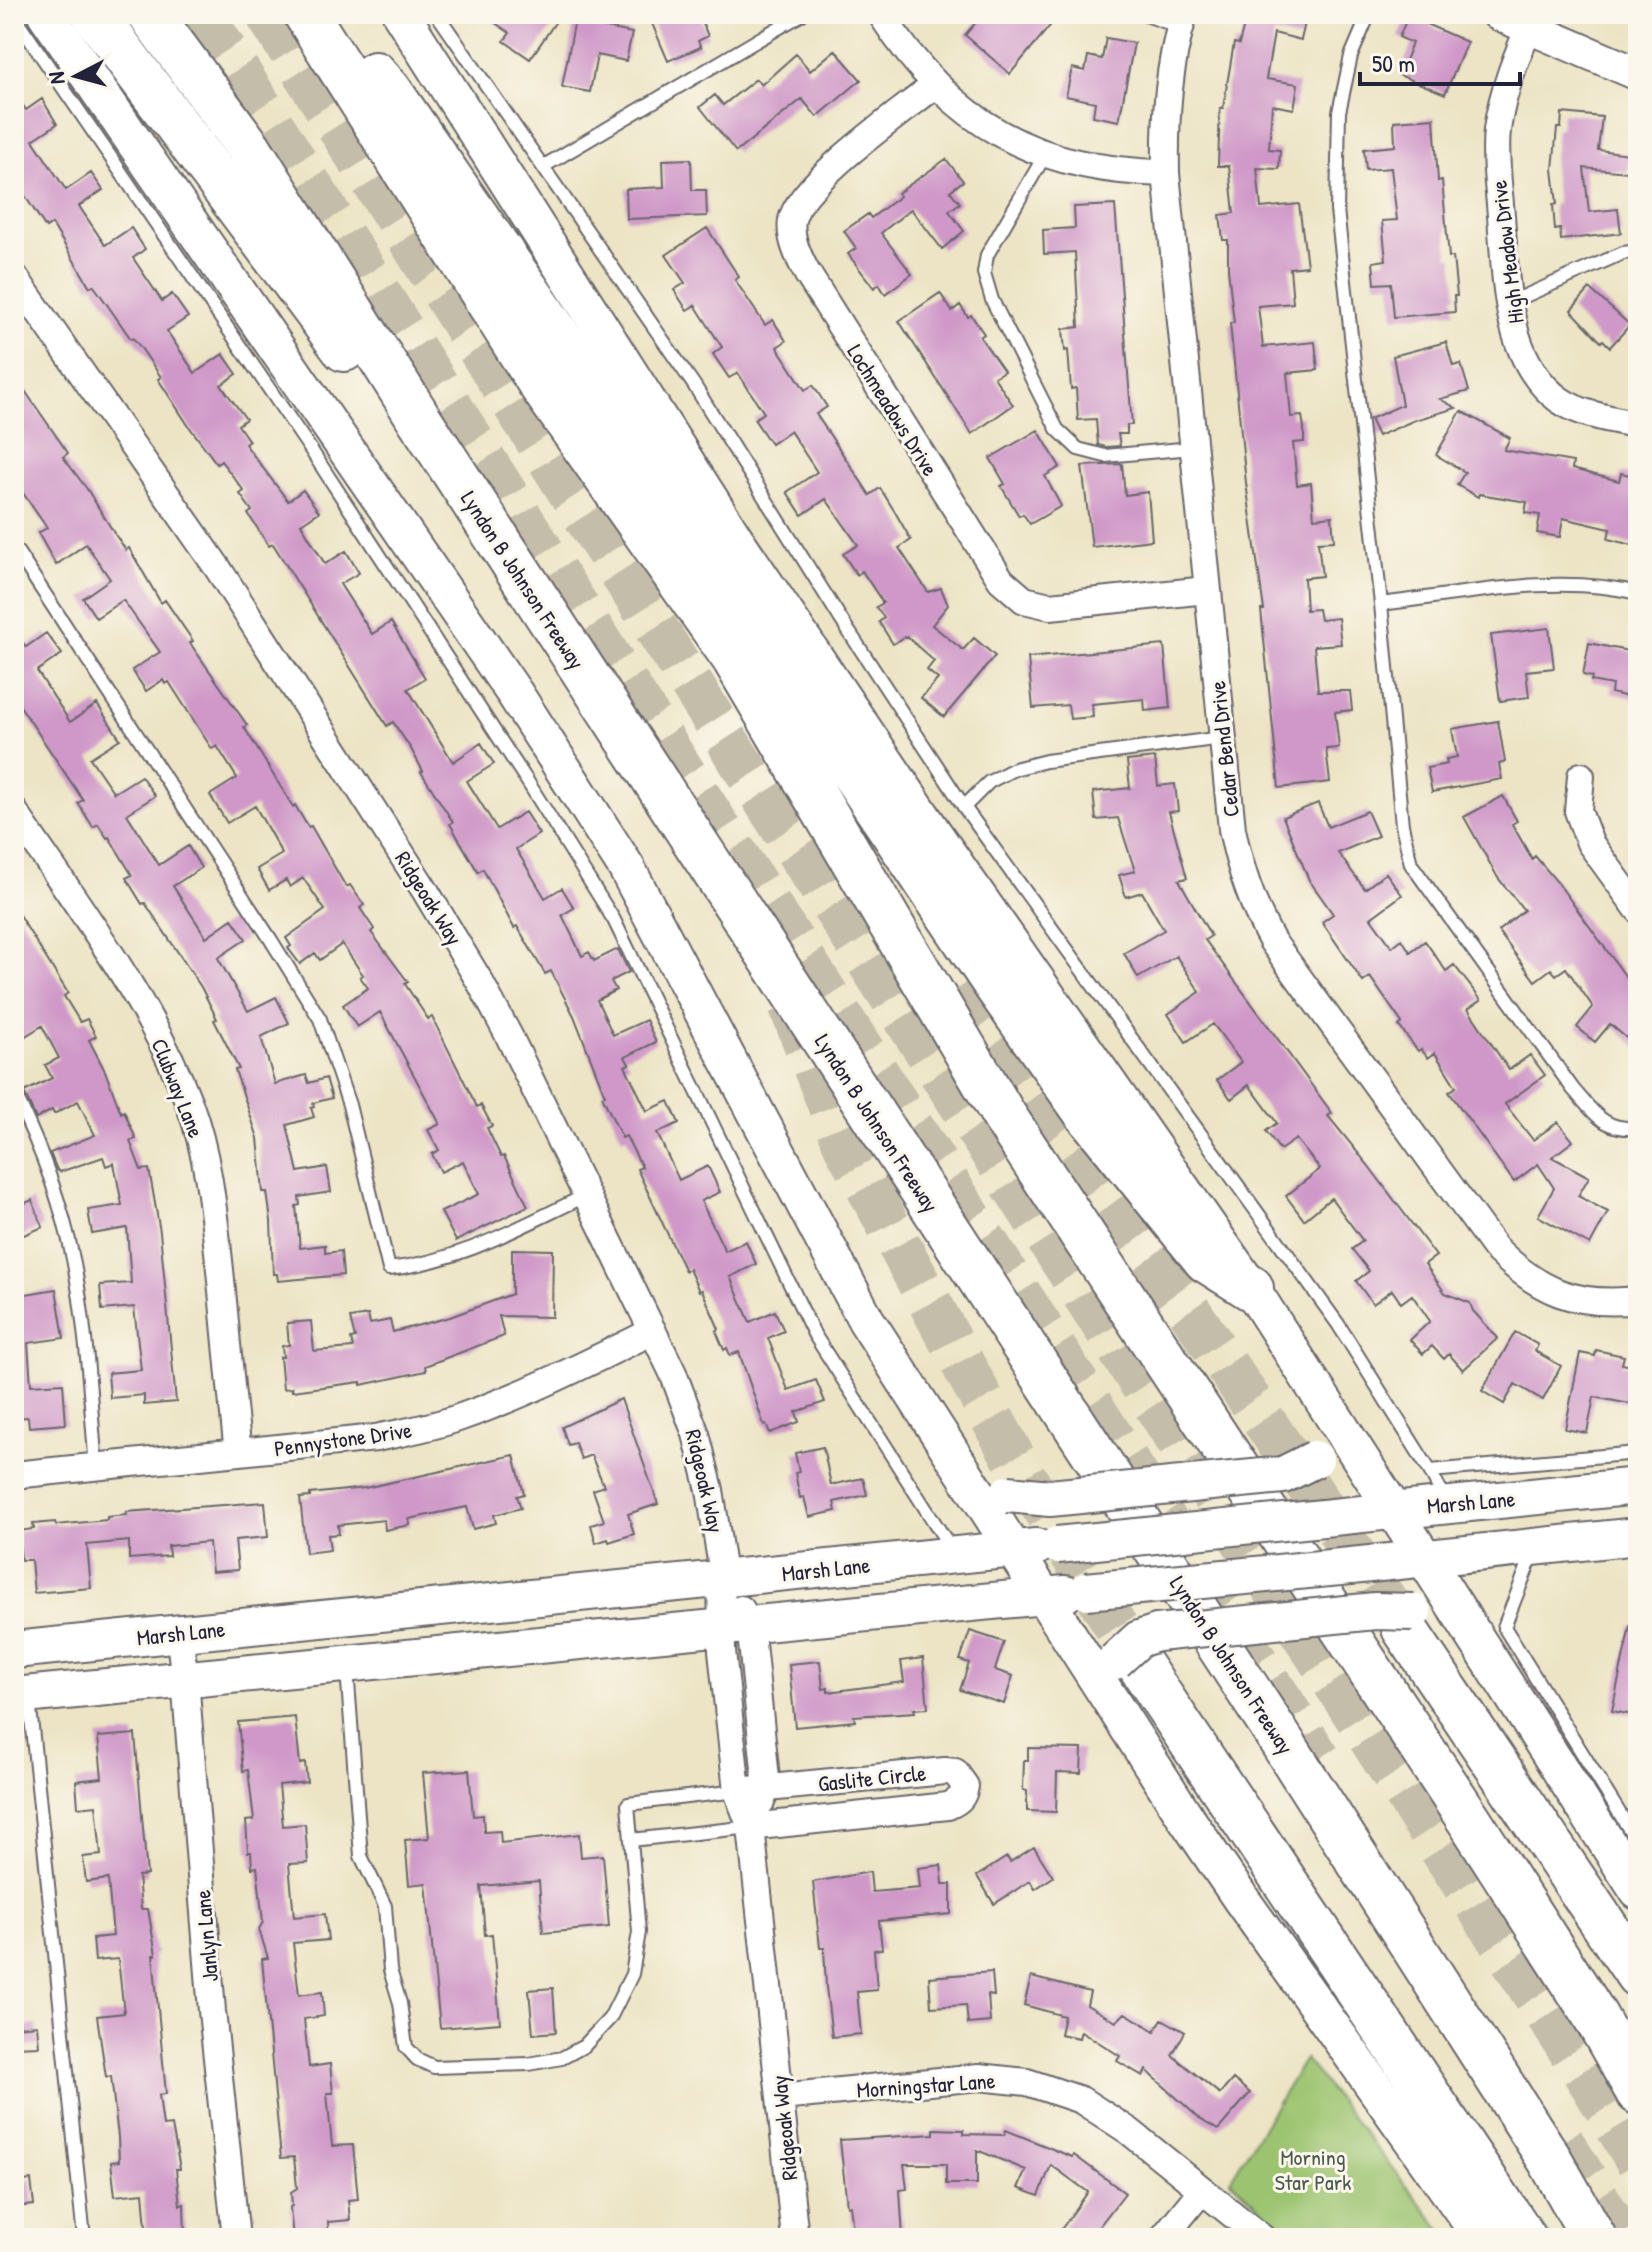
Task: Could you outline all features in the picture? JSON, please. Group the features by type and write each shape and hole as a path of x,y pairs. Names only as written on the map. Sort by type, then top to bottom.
{"highway":[{"path":"94,14 365,378 420,420"},
{"name":"Lyndon B Johnson Freeway","path":"150,14 249,148 420,420 1284,1745 1550,2160 1594,2238"},
{"path":"306,14 541,385 734,658 1004,1116 1470,1821 1595,2016 1638,2092"},
{"path":"321,14 389,90 569,351 995,984 1085,1111 1206,1260 1251,1288"},
{"path":"1408,1620 1638,1975"},
{"path":"1122,1675 1524,2238"}],"main road":[{"path":"46,14 515,694 626,867 866,1320 1045,1596 1122,1675 1241,1899 1482,2238"},
{"path":"401,14 735,539 950,857 1251,1288 1638,1891"},
{"path":"968,1477 1008,1494 1050,1498 1283,1475 1315,1459 1330,1442 1328,1409"},
{"name":"Marsh Lane","path":"14,1650 1638,1486"},
{"name":"Marsh Lane","path":"21,1695 1638,1536"},
{"path":"1122,1675 1139,1639 1157,1633 1375,1611 1408,1620 1439,1621 1476,1639"},
{"path":"342,1617 346,1663"}],"street":[{"path":"881,14 935,85 963,110 1006,136 1045,155 1105,170 1166,173"},
{"path":"1498,14 1532,21 1638,74"},
{"name":"Cedar Bend Drive","path":"1182,20 1171,69 1166,173 1232,829 1239,864 1254,908 1272,941 1495,1248 1517,1270 1539,1285 1569,1297 1610,1303 1638,1300"},
{"name":"High Meadow Drive","path":"1532,21 1508,83 1497,131 1497,169 1509,303 1516,334 1527,361 1553,395 1571,407 1638,425"},
{"name":"Lochmeadows Drive","path":"935,85 818,180 801,200 792,221 795,249 807,273 1001,580 1024,600 1050,606 1207,590"},
{"name":"Ridgeoak Way","path":"14,276 217,567 426,892 502,1022 673,1373 696,1434 710,1490 723,1579 736,1626 767,1788 751,1827"},
{"path":"1581,776 1578,811 1590,843 1638,909"},
{"name":"Clubway Lane","path":"14,811 154,1027 190,1104 204,1155 214,1211 238,1452"},
{"name":"Pennystone Drive","path":"14,1475 376,1438 459,1418 526,1391 653,1331"},
{"name":"Ridgeoak Way","path":"736,1626 722,1651 737,1791 751,1827 795,2238"},
{"name":"Janlyn Lane","path":"179,1633 212,2011 236,2238"},
{"name":"Gaslite Circle","path":"737,1791 945,1771 955,1772 965,1786 958,1801 948,1806 751,1827"},
{"name":"Morningstar Lane","path":"781,2097 979,2077 1027,2082 1081,2100 1129,2131 1262,2238"},
{"path":"1163,2238 1202,2190"}],"lane":[{"path":"437,14 694,385 842,621 964,807 1329,1311 1430,1471 1447,1505"},
{"path":"544,166 802,14"},
{"path":"1143,14 1182,20"},
{"path":"1369,14 1351,56 1339,112 1337,210 1402,825 1411,864 1573,1089 1597,1117 1619,1130 1638,1128"},
{"path":"14,16 311,450 516,763 614,920 814,1334 956,1556"},
{"path":"1045,155 987,255 984,273 992,300 1042,400 1057,429 1078,449 1105,456 1192,448"},
{"path":"1509,303 1623,253 1638,251"},
{"path":"14,547 320,1019 349,1105 389,1269 415,1266 468,1251 587,1195"},
{"path":"1381,604 1544,585 1607,585 1638,593"},
{"path":"964,807 989,782 1014,769 1046,761 1222,738"},
{"path":"14,1092 30,1126 73,1258 87,1353 96,1467"},
{"path":"1430,1471 1638,1453"},
{"path":"1536,1547 1504,1627 1638,1843"},
{"path":"346,1663 361,1856 385,1906 390,1970 400,2003 406,2047 417,2059 434,2067 529,2064 562,2058 584,2046 610,2018 632,1974 639,1932 628,1804 737,1791"},
{"path":"21,1695 84,2238"},
{"path":"631,1840 751,1827"}],"green space":[{"name":"Morning Star Park","path":"1305,2059 1448,2238 1293,2238 1230,2180"}],"building":[{"path":"482,14 561,14 530,59 504,41 510,33"},
{"path":"576,14 605,14 602,27 632,33 626,61 597,55 590,92 562,87"},
{"path":"648,14 699,14 708,36 698,41 701,47 668,61"},
{"path":"983,14 1045,14 1054,21 1010,74 965,35"},
{"path":"1247,14 1307,14 1301,40 1274,33 1266,79 1298,84 1294,109 1272,105 1269,149 1280,150 1279,169 1257,168 1261,208 1299,204 1307,266 1290,268 1293,303 1258,306 1263,347 1315,342 1318,370 1287,373 1291,417 1302,416 1304,428 1304,442 1293,443 1297,485 1311,483 1314,518 1332,516 1334,541 1318,542 1322,576 1304,578 1306,610 1318,609 1320,620 1338,618 1341,644 1314,646 1318,691 1350,691 1352,710 1335,712 1339,748 1326,749 1330,782 1279,788 1261,610 1264,610 1246,483 1230,323 1234,323 1228,240 1223,240 1220,215 1234,213 1229,166 1218,166 1220,108 1223,108 1234,43 1239,44"},
{"path":"1408,16 1467,42 1445,94 1399,75 1412,43 1399,37"},
{"path":"1106,38 1134,43 1119,121 1093,116 1095,102 1066,96 1072,68 1085,71 1088,56 1102,59"},
{"path":"835,50 861,80 817,117 802,99 736,152 700,107 715,95 723,105 756,79 761,85 796,54 810,71"},
{"path":"14,92 26,110 42,99 57,124 33,140 66,190 91,173 103,190 79,206 105,245 131,228 145,249 133,258 162,301 172,294 188,317 167,331 195,373 223,354 237,374 221,385 246,419 238,425 249,441 245,444 288,501 303,490 319,512 301,524 325,564 346,551 359,573 340,584 372,634 391,622 425,678 408,689 453,762 481,743 494,764 467,781 497,829 525,812 539,834 516,849 545,898 562,888 574,908 562,915 582,956 589,952 594,961 618,949 629,972 611,981 616,990 597,1000 613,1035 646,1020 656,1042 625,1057 629,1064 625,1066 647,1111 669,1101 679,1123 657,1133 679,1180 708,1166 720,1192 701,1201 725,1251 746,1241 756,1264 730,1277 750,1322 775,1311 784,1331 768,1338 788,1390 816,1380 825,1402 796,1412 799,1422 770,1433 764,1425 739,1352 730,1355 727,1348 724,1350 716,1331 719,1329 702,1290 699,1291 689,1269 685,1271 637,1169 642,1167 626,1136 622,1138 602,1096 605,1095 574,1016 551,971 545,974 517,926 514,928 483,869 478,872 411,749 393,722 387,726 273,544 269,546 248,514 252,511 240,494 244,491 221,461 217,464 188,425 141,348 131,339 93,285 90,287 52,224 46,228 14,179"},
{"path":"1562,113 1602,117 1598,150 1630,154 1628,172 1584,168 1589,212 1618,209 1621,233 1561,240 1560,229 1555,230 1553,205 1557,204 1553,169 1557,128 1561,128"},
{"path":"1434,118 1438,181 1442,180 1449,257 1453,257 1457,296 1454,296 1455,312 1394,317 1391,283 1375,284 1373,262 1386,260 1382,221 1397,220 1391,168 1366,170 1364,149 1395,146 1394,121"},
{"path":"691,159 692,190 706,190 707,216 627,219 626,189 664,187 663,160"},
{"path":"946,159 963,181 950,191 960,203 949,211 964,231 942,249 911,209 881,233 912,274 885,294 879,284 874,288 848,254 856,248 844,231 868,214 871,218 900,196 898,193"},
{"path":"1115,205 1132,425 1127,425 1127,434 1118,434 1120,446 1106,447 1098,445 1096,419 1078,420 1076,388 1071,389 1063,329 1079,327 1075,252 1044,254 1043,230 1075,228 1074,207"},
{"path":"707,228 739,277 735,280 765,325 773,320 786,341 777,347 805,390 813,385 827,407 816,414 870,495 880,488 895,512 911,540 899,548 928,592 941,588 948,605 932,625 963,650 974,638 995,656 944,717 921,698 938,679 927,670 934,661 906,636 893,644 879,622 884,618 876,607 883,603 862,571 857,575 843,554 858,545 826,499 802,515 787,492 817,472 790,431 771,444 754,419 764,413 738,373 729,378 713,354 722,347 695,305 687,310 674,290 685,283 666,255"},
{"path":"1590,289 1630,325 1610,347 1603,340 1601,342 1571,310"},
{"path":"940,293 952,311 960,305 968,317 971,315 984,334 980,337 1004,371 994,377 1013,405 972,434 899,321"},
{"path":"1446,342 1453,366 1461,364 1469,391 1440,399 1456,408 1415,420 1378,436 1370,419 1402,405 1393,356"},
{"path":"14,375 68,453 63,457 126,550 129,548 161,603 165,600 193,641 190,643 247,725 244,727 293,807 295,805 308,827 311,826 346,887 350,885 364,905 360,908 374,929 371,932 408,982 405,984 428,1019 432,1017 477,1107 481,1105 492,1126 487,1128 528,1206 456,1241 441,1212 479,1194 463,1161 441,1172 432,1154 439,1150 428,1130 440,1124 380,1012 357,1027 343,1005 368,988 360,977 363,975 342,944 320,960 315,953 300,964 288,948 291,946 286,938 325,910 303,878 290,887 286,880 269,890 257,869 282,854 255,806 227,823 210,795 237,778 217,746 212,749 169,682 165,684 163,680 146,691 132,670 160,652 123,600 96,618 83,598 110,579 86,544 56,565 38,533 47,528 14,480"},
{"path":"1461,411 1510,438 1504,450 1573,462 1572,469 1619,481 1621,473 1638,477 1638,523 1632,545 1608,539 1610,529 1563,518 1560,537 1537,533 1540,515 1525,513 1527,502 1479,494 1478,497 1457,485 1465,472 1436,455"},
{"path":"1038,430 1060,467 1045,476 1061,506 1030,524 1023,514 1019,516 1001,486 1005,484 990,458"},
{"path":"1122,464 1125,495 1148,492 1152,540 1092,547 1082,466"},
{"path":"1549,628 1554,668 1526,671 1529,697 1500,701 1491,635"},
{"path":"14,630 26,647 46,633 62,654 37,671 70,722 97,704 120,739 90,758 114,793 141,776 155,796 127,814 159,865 188,846 201,868 173,886 206,937 232,919 246,939 218,958 248,1011 276,997 289,1023 261,1037 275,1084 306,1075 309,1083 326,1078 332,1098 313,1103 314,1117 287,1125 298,1172 327,1167 331,1192 299,1197 300,1205 296,1206 300,1248 325,1245 325,1253 341,1251 343,1275 278,1281 277,1274 273,1274 267,1192 263,1192 258,1138 235,1070 239,1069 201,987 145,903 142,904 126,878 132,875 109,837 98,824 93,827 78,803 83,800 14,697"},
{"path":"1589,643 1638,653 1638,676 1633,698 1611,693 1612,685 1591,681 1592,677 1583,675"},
{"path":"1164,645 1170,708 1145,711 1144,699 1092,704 1093,717 1070,719 1068,705 1033,708 1028,658"},
{"path":"1498,721 1505,762 1499,764 1502,779 1432,792 1427,768 1447,764 1446,759 1457,757 1452,729"},
{"path":"1155,758 1158,786 1175,784 1178,811 1169,812 1187,878 1179,880 1211,936 1205,940 1332,1113 1328,1116 1436,1256 1425,1264 1445,1293 1470,1303 1473,1311 1498,1338 1463,1370 1449,1354 1444,1359 1432,1346 1423,1354 1410,1340 1430,1321 1412,1295 1401,1303 1392,1290 1373,1304 1356,1281 1369,1271 1352,1249 1363,1241 1331,1198 1304,1220 1286,1196 1320,1169 1296,1139 1280,1150 1266,1131 1277,1123 1249,1085 1231,1099 1217,1080 1241,1062 1213,1024 1186,1042 1168,1014 1200,992 1176,956 1138,978 1124,953 1164,930 1142,892 1126,897 1119,875 1135,871 1118,818 1096,820 1093,792 1130,788 1127,761"},
{"path":"1503,796 1517,821 1512,824 1532,859 1535,856 1558,883 1629,981 1638,969 1638,1048 1610,1024 1595,1042 1577,1027 1593,1007 1566,968 1556,975 1551,969 1535,981 1498,931 1524,910 1498,878 1464,817"},
{"path":"1318,803 1328,827 1367,811 1378,836 1338,853 1365,889 1386,873 1402,895 1371,918 1392,947 1402,939 1410,952 1425,941 1446,971 1454,965 1481,1000 1468,1009 1509,1070 1530,1055 1545,1075 1505,1104 1533,1140 1558,1122 1573,1141 1552,1157 1589,1177 1578,1196 1608,1212 1590,1245 1538,1216 1554,1188 1538,1164 1514,1182 1449,1092 1456,1087 1435,1053 1428,1058 1421,1049 1418,1051 1370,977 1363,982 1322,922 1333,914 1309,880 1283,817"},
{"path":"14,907 68,993 64,996 80,1022 87,1019 96,1036 89,1040 136,1139 130,1141 141,1170 149,1169 160,1232 176,1402 144,1405 144,1395 110,1398 108,1373 141,1370 134,1307 102,1310 100,1285 131,1283 127,1228 92,1234 88,1210 122,1205 114,1163 106,1166 103,1157 60,1172 50,1153 95,1135 78,1101 54,1114 52,1110 36,1119 24,1092 52,1078 45,1065 59,1058 42,1026 14,1043"},
{"path":"32,1200 43,1227 14,1239 14,1208"},
{"path":"512,1249 553,1250 552,1317 499,1316 504,1336 425,1366 426,1371 361,1385 361,1382 292,1391 292,1388 283,1389 280,1357 283,1357 282,1346 289,1345 287,1323 311,1321 314,1351 353,1348 351,1339 355,1338 350,1318 368,1315 370,1324 390,1320 393,1332 450,1317 512,1294"},
{"path":"56,1289 64,1338 28,1343 31,1385 63,1383 66,1424 29,1427 28,1417 14,1418 14,1296"},
{"path":"1515,1332 1538,1345 1535,1351 1561,1366 1543,1400 1515,1384 1504,1404 1482,1391"},
{"path":"1596,1350 1624,1356 1622,1364 1637,1367 1630,1404 1594,1397 1587,1433 1565,1429 1580,1353 1595,1356"},
{"path":"621,1399 658,1504 628,1514 634,1534 596,1543 591,1525 604,1521 593,1490 604,1486 591,1455 581,1459 575,1443 568,1445 562,1427"},
{"path":"823,1447 831,1485 863,1478 867,1495 834,1502 836,1511 809,1517 804,1497 800,1498 795,1453"},
{"path":"514,1455 524,1494 517,1496 521,1508 494,1515 496,1523 473,1529 467,1507 409,1519 410,1525 385,1530 384,1520 338,1525 339,1534 328,1535 330,1550 306,1553 300,1498 310,1497 310,1494 365,1488"},
{"path":"265,1502 268,1537 235,1540 238,1570 212,1572 209,1542 168,1546 169,1556 129,1559 129,1541 87,1545 91,1588 34,1593 31,1560 21,1560 18,1531 34,1529 33,1524 107,1520 107,1517 127,1515 126,1512"},
{"path":"1630,1626 1638,1626 1638,1716 1612,1711"},
{"path":"970,1631 1004,1642 995,1670 1013,1676 1004,1704 960,1690 969,1663 960,1660"},
{"path":"923,1658 928,1708 914,1709 915,1712 854,1716 855,1721 795,1727 789,1664 820,1661 823,1689 828,1688 828,1692 904,1682 901,1661"},
{"path":"295,1717 300,1764 305,1763 307,1782 279,1785 283,1826 305,1824 308,1863 289,1864 294,1917 325,1914 328,1940 293,1943 299,1995 322,1992 324,2016 304,2019 309,2067 330,2064 333,2093 327,2093 332,2146 353,2145 358,2199 348,2200 350,2220 328,2222 329,2238 293,2238 291,2192 297,2188 294,2157 281,2158 262,1959 268,1958 259,1929 263,1922 257,1867 252,1868 251,1852 248,1852 246,1821 254,1820 248,1770 243,1771 238,1722"},
{"path":"135,1734 147,1875 138,1876 141,1909 148,1909 156,1955 153,1955 166,2094 159,2095 163,2126 172,2125 180,2169 176,2169 180,2205 184,2204 185,2238 147,2238 143,2193 115,2196 111,2162 119,2161 118,2137 111,2076 106,2077 97,2016 124,2013 118,1959 95,1961 93,1938 113,1936 108,1879 86,1882 83,1857 101,1855 96,1805 78,1807 76,1781 102,1778 98,1737"},
{"path":"1028,1748 1082,1749 1081,1773 1057,1772 1056,1812 1027,1811 1027,1791 1023,1790 1024,1760 1028,1760"},
{"path":"469,1770 473,1816 483,1815 484,1832 500,1831 501,1843 579,1834 581,1857 603,1855 609,1927 543,1933 539,1881 481,1886 485,1935 492,1934 500,2023 440,2028 426,1883 409,1885 405,1840 429,1838 423,1773"},
{"path":"1034,1847 1053,1877 1035,1889 1030,1881 994,1904 977,1876 1007,1857 1010,1862"},
{"path":"941,1865 943,1884 951,1884 951,1914 879,1921 882,1949 874,1950 877,1990 857,1992 861,2034 832,2037 824,1948 820,1948 813,1882 870,1872 872,1892 920,1888 918,1868"},
{"path":"992,1972 994,1996 988,1995 990,2022 968,2024 966,2005 931,2007 929,1977"},
{"path":"1031,1977 1090,1992 1087,2005 1116,2022 1125,2013 1155,2031 1162,2019 1185,2032 1172,2055 1220,2094 1233,2079 1250,2093 1218,2130 1201,2120 1146,2070 1143,2076 1117,2061 1120,2056 1081,2031 1079,2038 1060,2034 1064,2016 1024,2005"},
{"path":"553,1988 556,2032 533,2034 529,1990"},
{"path":"37,2025 39,2046 14,2047 14,2027"},
{"path":"934,2129 964,2130 964,2134 1004,2135 1006,2130 1072,2157 1074,2155 1125,2193 1090,2238 1055,2238 1088,2192 1051,2165 1039,2196 1018,2188 1026,2170 977,2150 977,2184 946,2184 946,2164 904,2164 907,2189 900,2190 903,2238 854,2238 850,2205 847,2206 840,2140 934,2134"},
{"path":"31,2180 34,2205 14,2207 14,2182"}],"tunnel":[{"path":"202,14 606,652 1319,1759"},
{"path":"267,14 790,840 1345,1699 1638,2162"},
{"path":"949,996 1029,1095 1186,1306 1404,1628"},
{"path":"790,1005 846,1147 1019,1468 1141,1667"},
{"path":"1562,2142 1622,2238"}]}
